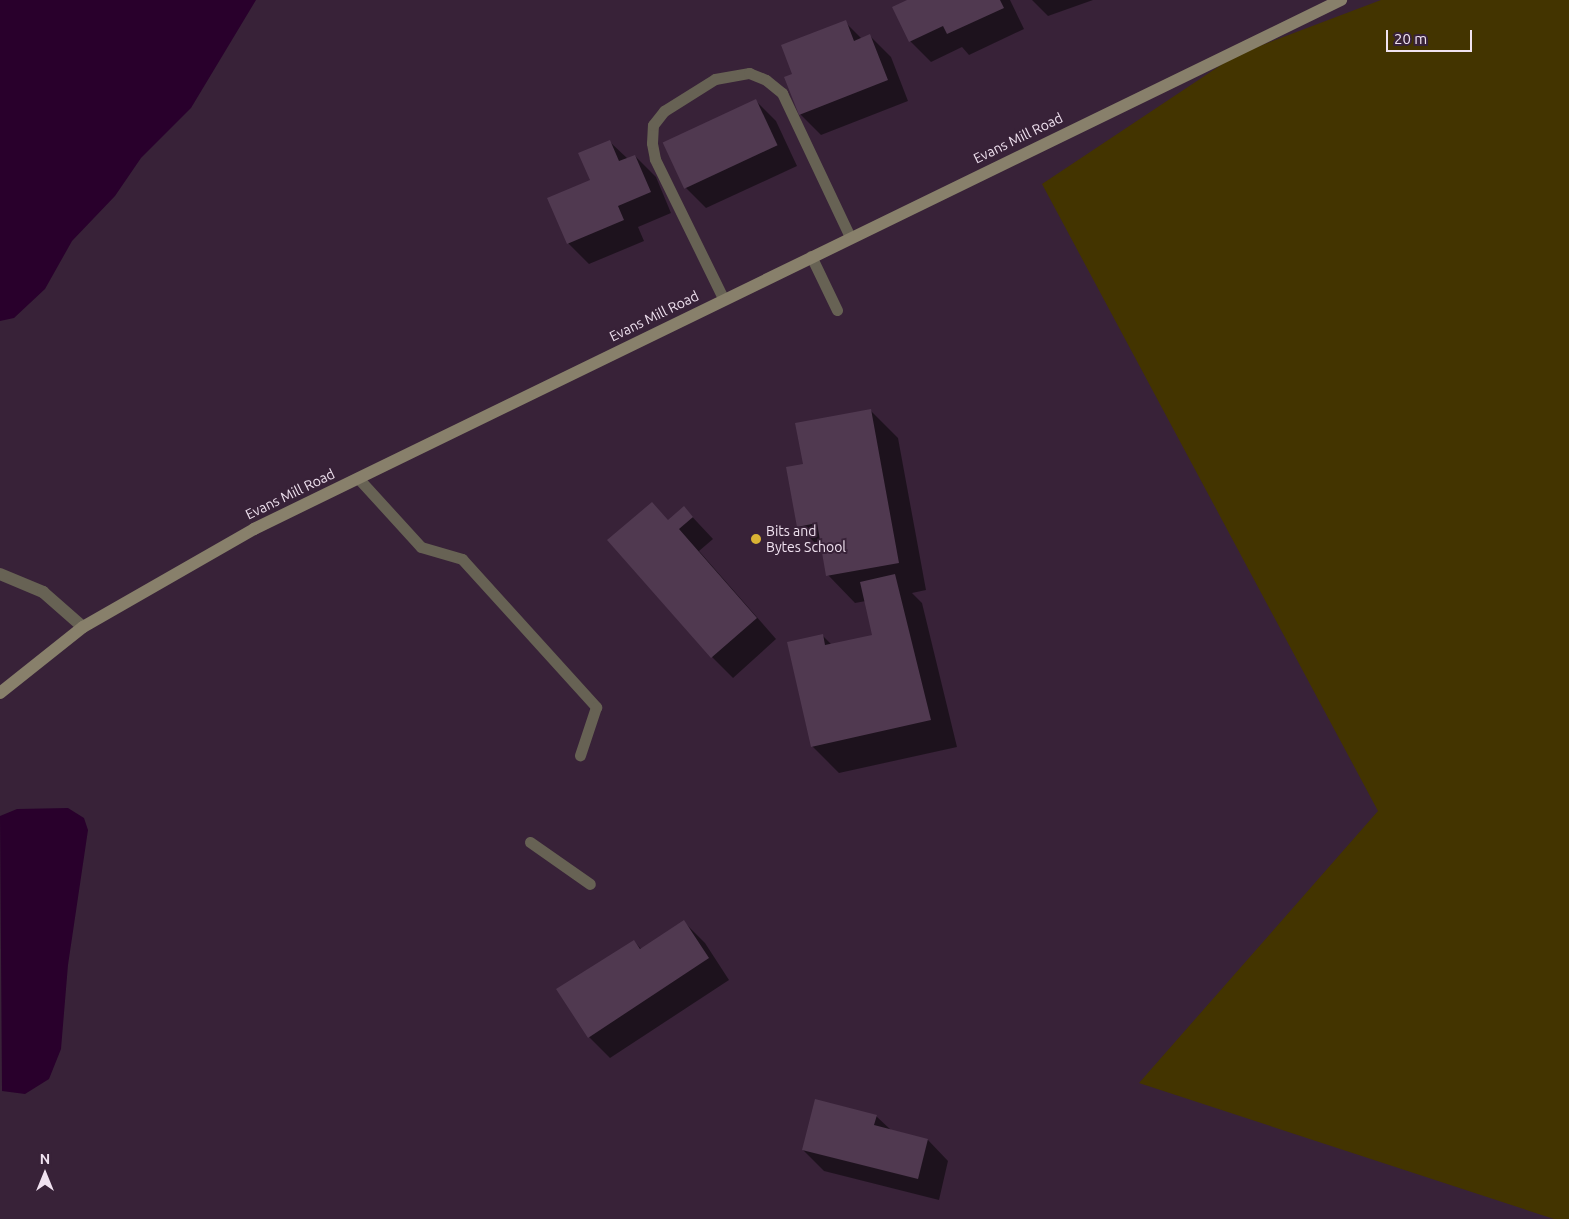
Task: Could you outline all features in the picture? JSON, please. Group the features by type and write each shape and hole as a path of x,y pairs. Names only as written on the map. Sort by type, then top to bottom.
{"main road":[{"name":"Evans Mill Road","path":"0,693 83,627 254,528 723,298 1341,0"}],"street":[{"path":"0,574 43,592 83,627"}],"lane":[{"path":"723,298 655,159 652,143 653,125 664,111 715,79 749,73 766,80 782,94 850,237"},
{"path":"811,256 837,310"},
{"path":"358,478 422,547 462,559 596,707 580,755"},
{"path":"530,842 590,884"}],"shaded area":[{"path":"0,0 256,0 191,108 141,158 115,196 72,241 45,289 14,318 0,321"},
{"path":"1381,0 1569,0 1569,1219 1554,1219 1139,1083 1378,811 1042,184 1236,55"},
{"path":"68,808 84,818 88,830 68,965 61,1049 49,1079 25,1094 2,1091 0,816 17,809"}],"building":[{"path":"907,0 1000,0 1004,8 947,34 943,26 909,42 892,7"},
{"path":"846,20 854,41 870,34 888,80 799,115 784,77 792,74 781,45"},
{"path":"756,99 778,145 684,189 663,143"},
{"path":"610,140 619,161 635,155 651,192 618,206 624,220 567,244 547,198 590,180 578,153"},
{"path":"871,409 899,563 826,576 817,523 797,527 786,467 803,464 795,423"},
{"path":"652,502 668,520 684,506 693,517 679,529 757,618 711,658 607,540"},
{"path":"895,574 931,720 811,747 787,642 823,634 825,645 872,635 860,582"},
{"path":"684,920 709,958 588,1038 556,989 634,940 640,949"},
{"path":"815,1099 877,1115 874,1125 928,1139 918,1179 802,1150"}],"place":[{"name":"Bits and Bytes School","path":"756,539"}]}
